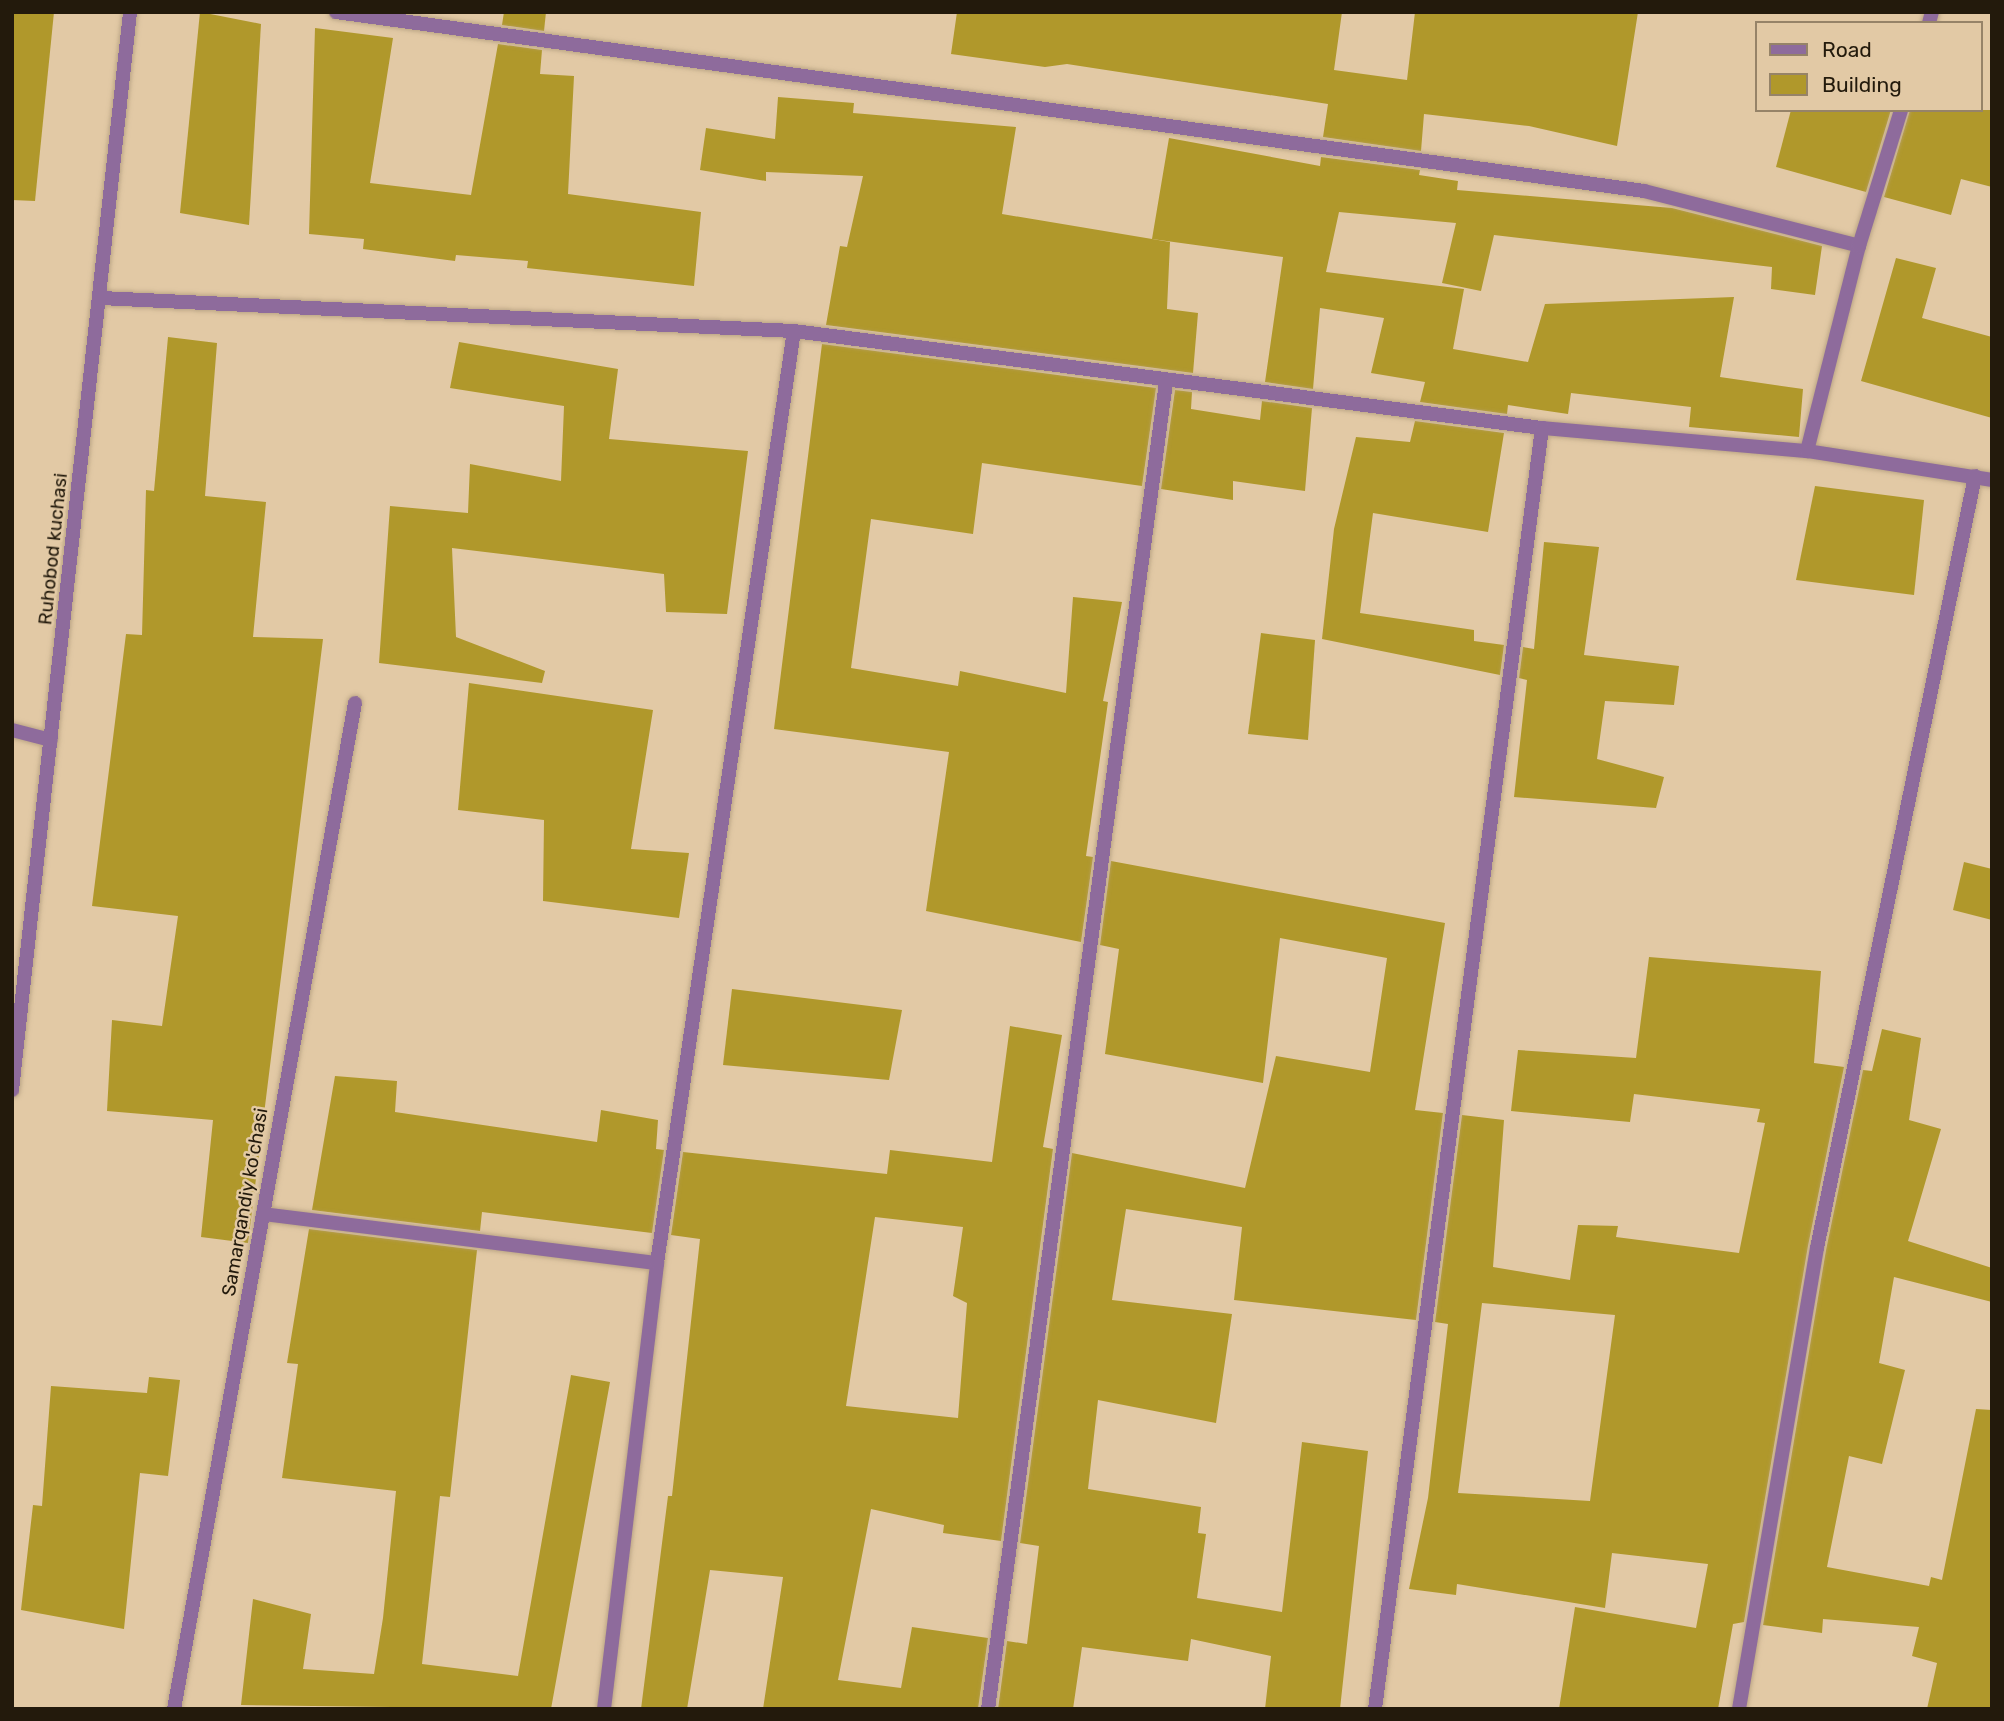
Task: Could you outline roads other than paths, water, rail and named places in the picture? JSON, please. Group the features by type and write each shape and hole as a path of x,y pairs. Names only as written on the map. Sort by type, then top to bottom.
{"street":[{"name":"Ruhobod kuchasi","path":"12,1090 101,298 130,12"},
{"path":"336,12 1644,191 1859,246"},
{"path":"1807,451 1859,246 1901,112"},
{"path":"101,298 794,331 1166,382 1542,428 1807,451 1992,480"},
{"path":"604,1709 657,1263 794,331"},
{"path":"988,1709 1166,382"},
{"path":"1375,1709 1542,428"},
{"path":"1739,1709 1817,1248 1975,476"},
{"name":"Samarqandiy ko'chasi","path":"174,1709 355,703"},
{"path":"12,730 51,740"},
{"path":"263,1214 657,1263"}]}
